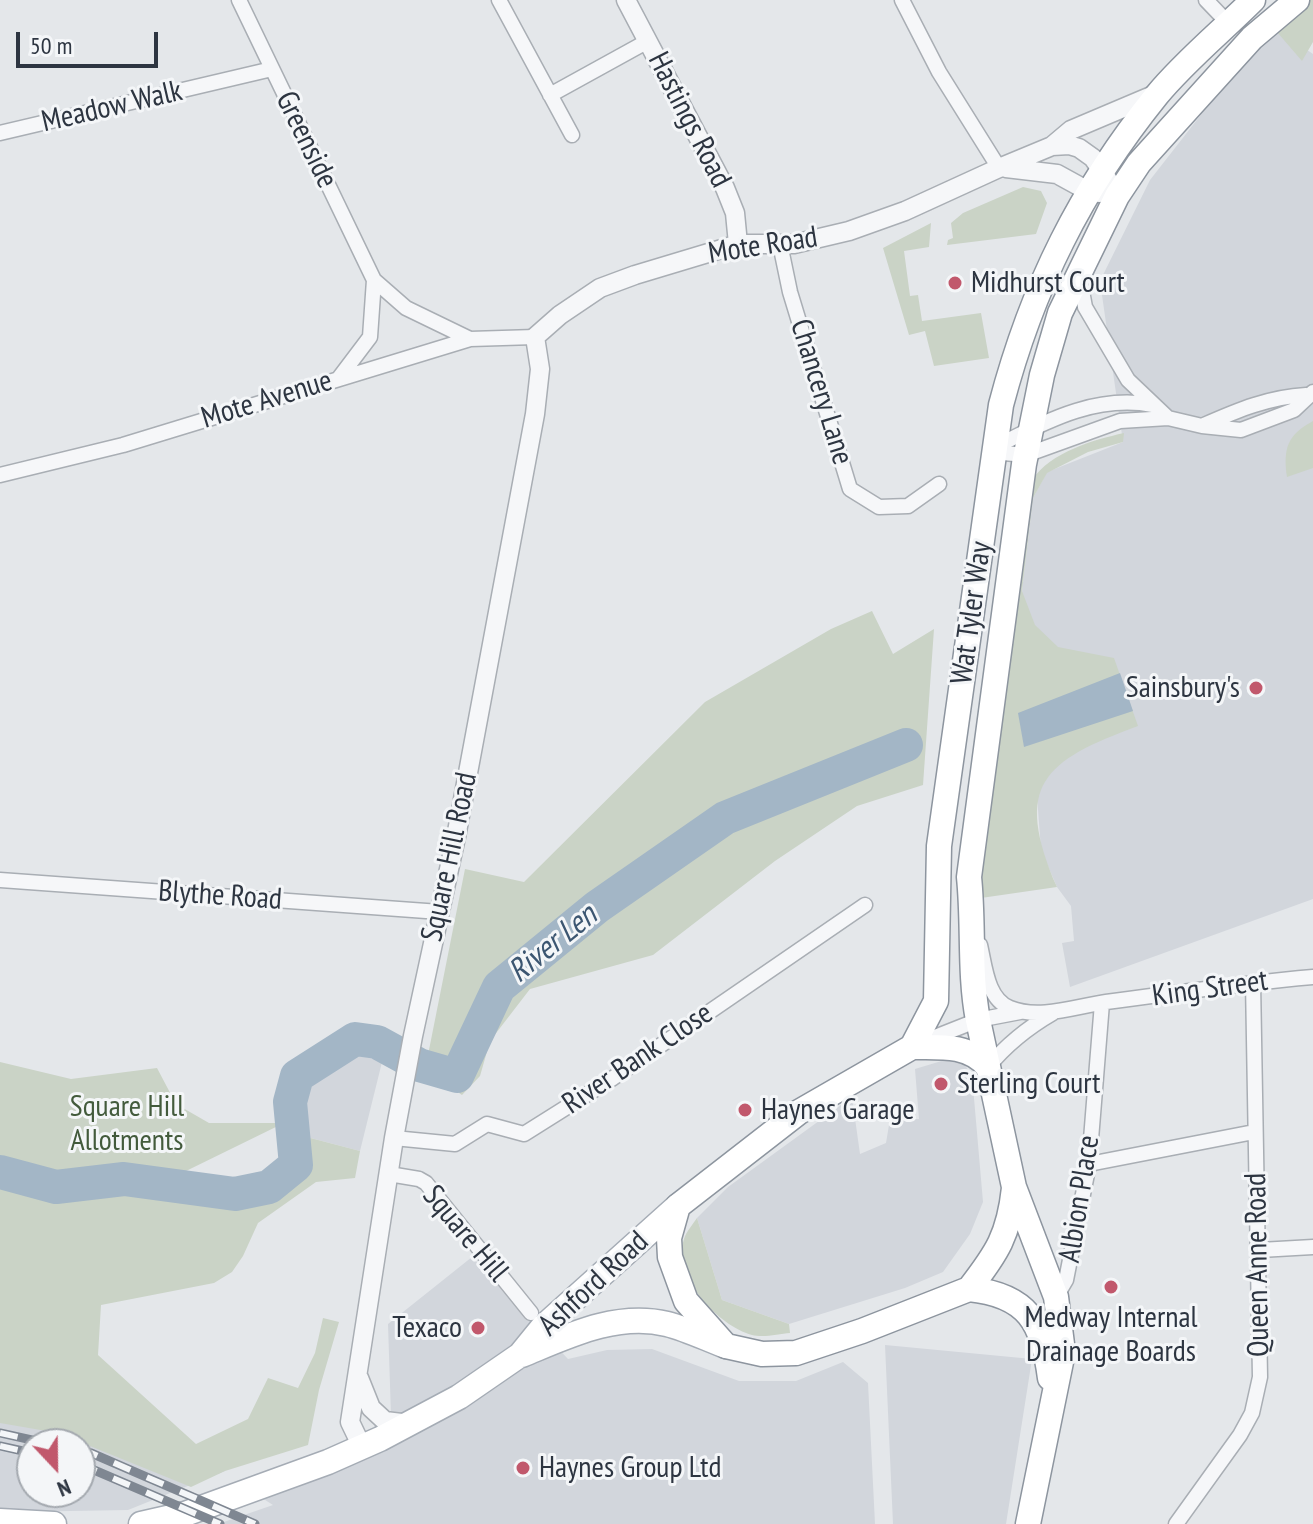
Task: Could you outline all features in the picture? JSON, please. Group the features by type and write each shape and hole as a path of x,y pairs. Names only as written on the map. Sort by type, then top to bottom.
{"main road":[{"name":"Mote Road","path":"1088,191 1159,93 1253,0"},
{"path":"1117,196 1139,163 1213,79 1252,38 1297,0"},
{"name":"Wat Tyler Way","path":"912,1047 936,1001 939,846 1001,405 1017,345 1044,278 1088,191"},
{"name":"Wat Tyler Way","path":"1014,1187 973,994 973,920 969,877 1025,460 1060,313 1117,196"},
{"path":"912,1047 967,1051 980,1057 988,1067"},
{"name":"Ashford Road","path":"141,1524 185,1514 246,1493 362,1447 459,1397 520,1355 542,1328 678,1206 799,1112 912,1047"},
{"path":"969,1289 990,1262 1005,1235 1014,1187"},
{"path":"1014,1187 1056,1297 1063,1352 1028,1524"},
{"path":"678,1206 669,1238 676,1278 686,1301 726,1346"},
{"path":"520,1355 598,1325 621,1322 666,1323 726,1346 762,1354 796,1353 969,1289 987,1291 1013,1300 1030,1315 1040,1329 1046,1349 1053,1396"},
{"path":"0,1521 54,1524"}],"street":[{"name":"Greenside","path":"239,0 374,280 406,308 470,339"},
{"path":"499,0 572,135"},
{"name":"Hastings Road","path":"626,0 725,188 735,213 738,244"},
{"path":"902,0 939,72 999,168"},
{"path":"1206,0 1229,24"},
{"path":"550,95 648,41"},
{"name":"Meadow Walk","path":"0,133 272,69"},
{"name":"Mote Road","path":"535,337 560,315 600,288 738,244 794,244 860,228 1052,146 1071,130 1159,93"},
{"path":"1052,146 1069,145 1093,158 1117,196"},
{"name":"Mote Road","path":"999,168 1057,174 1088,191 1117,196"},
{"name":"Chancery Lane","path":"780,244 790,292 850,489 879,507 908,506 939,484"},
{"path":"1079,275 1085,307 1128,380 1168,418"},
{"name":"Greenside","path":"339,378 370,337 374,280"},
{"name":"Mote Avenue","path":"0,475 123,445 470,339 535,337"},
{"name":"Square Hill Road","path":"362,1447 350,1422 394,1138 535,414 540,369 535,337"},
{"path":"1153,406 1131,401 1103,404 1061,416 995,447 1025,460 1120,421 1168,418 1241,430 1294,410 1310,394"},
{"path":"1202,426 1250,405 1281,396 1310,394"},
{"name":"Blythe Road","path":"0,880 440,912"},
{"name":"River Bank Close","path":"394,1138 455,1144 487,1124 524,1134 613,1078 865,905"},
{"name":"Ashford Road","path":"973,920 993,992 999,1001 1012,1009 1053,1013 1105,1002"},
{"name":"King Street","path":"1105,1002 1313,977"},
{"name":"Queen Anne Road","path":"1176,1524 1240,1435 1252,1413 1260,1377 1253,982"},
{"name":"Albion Place","path":"1056,1297 1066,1280 1089,1164 1105,1002"},
{"name":"Ashford Road","path":"912,1047 978,1020 1028,1011"},
{"name":"Ashford Road","path":"988,1067 1005,1046 1053,1013"},
{"path":"1089,1164 1254,1132"},
{"name":"Square Hill","path":"389,1174 426,1183 531,1313"},
{"path":"1260,1250 1313,1247"},
{"path":"359,1378 371,1408 385,1421 411,1424"}],"shaded area":[{"path":"1271,25 1313,54 1313,899 1070,987 1062,943 1074,941 1071,906 1057,887 1041,850 1022,591 1033,498 1047,472 1123,442 1100,281 1150,180"},
{"path":"364,1051 384,1054 360,1151 299,1135 304,1080"},
{"path":"958,1056 972,1075 983,1202 970,1234 943,1272 905,1288 789,1324 722,1300 697,1218 728,1187 852,1097 860,1154 886,1143 890,1119 919,1119 915,1069"},
{"path":"472,1257 568,1359 607,1350 652,1349 739,1381 796,1381 843,1362 868,1383 875,1524 218,1524 273,1505 262,1498 392,1446 388,1324"},
{"path":"885,1345 1032,1359 1006,1524 893,1524"},
{"path":"0,1371 225,1471 128,1510 13,1512 0,1509"}],"green space":[{"path":"1306,0 1313,0 1313,42 1302,61 1271,25"},
{"path":"1023,187 1041,191 1047,203 1036,234 947,245 948,240 953,238 951,223 963,213"},
{"path":"931,223 929,247 904,251 910,296 918,295 922,321 981,313 989,358 934,366 925,331 909,335 883,248"},
{"path":"1313,421 1313,468 1287,477 1286,458 1292,437"},
{"path":"1124,433 1123,442 1088,452 1047,473 1033,498 1022,591 1035,625 1058,647 1114,658 1138,726 1079,752 1059,765 1045,781 1038,800 1038,824 1057,887 981,898 982,860 1032,480 1061,455"},
{"path":"872,611 893,654 934,629 923,785 857,806 775,861 653,955 530,989 490,1041 480,1076 462,1095 425,1070 465,869 524,882 705,702 831,629"},
{"name":"Square Hill Allotments","path":"0,1062 71,1079 157,1068 176,1104 209,1123 284,1123 184,1172 102,1176 174,1196 268,1193 299,1174 299,1135 360,1151 355,1178 316,1182 258,1223 232,1272 214,1283 101,1305 98,1355 196,1444 248,1419 268,1378 298,1388 315,1353 323,1318 339,1322 319,1390 308,1445 225,1471 191,1487 96,1448 96,1428 29,1428 0,1423"},
{"path":"697,1218 722,1300 789,1324 790,1333 766,1336 739,1330 701,1298 685,1269 682,1254 685,1236"}],"water":[{"path":"1120,673 1133,711 1024,747 1018,713"}],"waterway":[{"name":"River Len","path":"0,1172 56,1187 124,1179 235,1194 269,1187 296,1165 290,1102 297,1076 355,1039 377,1042 419,1065 457,1076 499,987 597,907 725,818 906,745"}],"railway":[{"path":"0,1433 16,1437"},
{"path":"0,1446 16,1450"},
{"path":"96,1455 255,1524"},
{"path":"96,1471 220,1524"}],"place":[{"name":"Midhurst Court","path":"955,283"},
{"name":"Sainsbury's","path":"1256,688"},
{"name":"Sterling Court","path":"941,1084"},
{"name":"Haynes Garage","path":"745,1110"},
{"name":"Medway Internal Drainage Boards","path":"1111,1287"},
{"name":"Texaco","path":"478,1328"},
{"name":"Haynes Group Ltd","path":"523,1468"}]}
